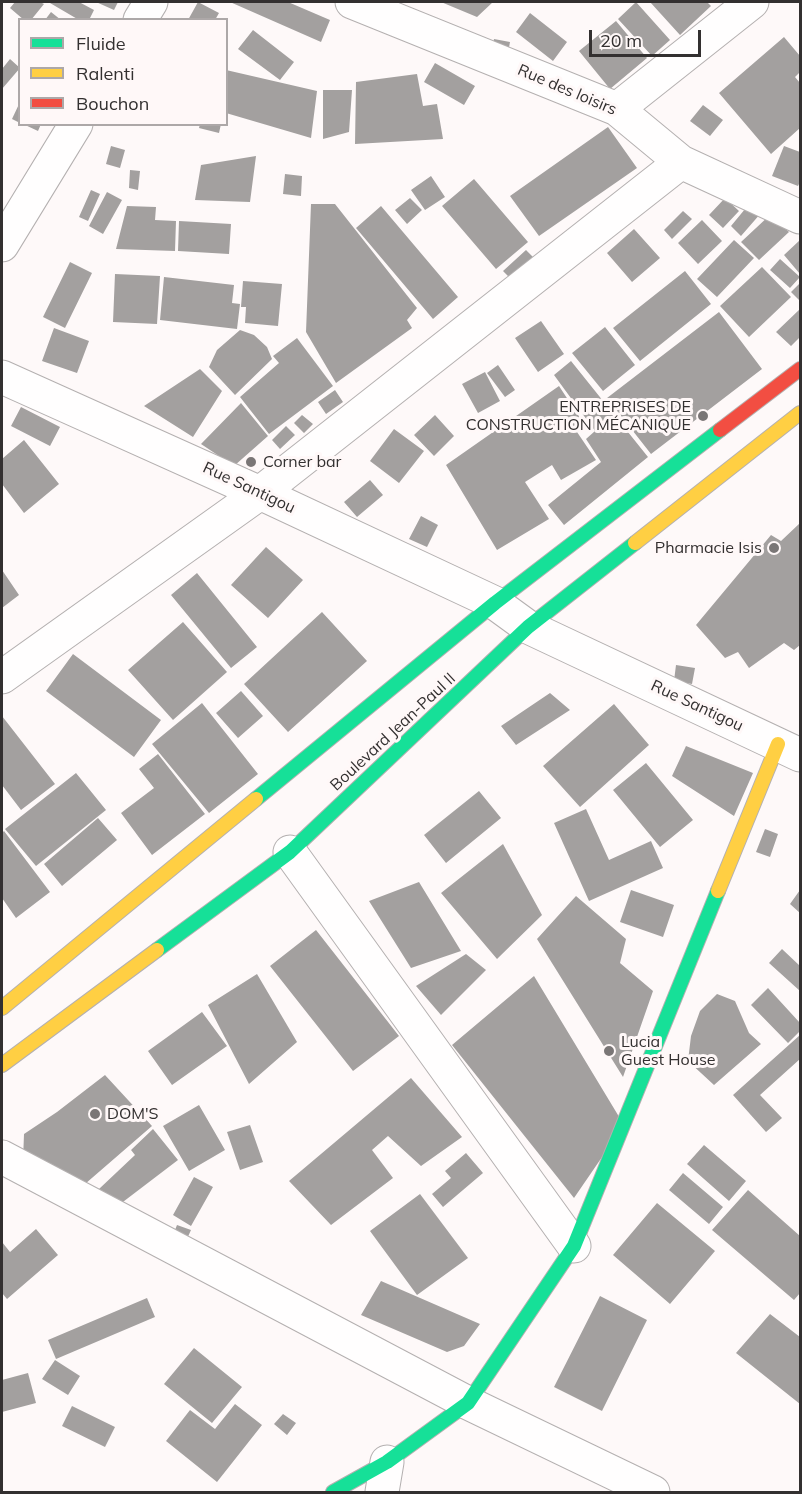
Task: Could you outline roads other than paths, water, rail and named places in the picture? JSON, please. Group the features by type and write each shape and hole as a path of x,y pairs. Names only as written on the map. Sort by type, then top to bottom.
{"main road":[{"name":"Boulevard Jean-Paul II","path":"2,1008 495,603 801,369"},
{"name":"Boulevard Jean-Paul II","path":"2,1065 291,852 528,627 801,414"},
{"path":"333,1492 385,1477 468,1403 574,1246 789,750"}],"street":[{"path":"141,18 151,2"},
{"name":"Rue des loisirs","path":"352,2 617,109 681,162 801,217"},
{"path":"617,109 752,2"},
{"path":"2,245 75,126"},
{"path":"2,677 260,493 681,162"},
{"name":"Rue Santigou","path":"2,377 260,493 495,603 528,627 789,750"},
{"path":"291,852 574,1246"},
{"path":"2,1157 468,1403 653,1492"}],"place":[{"name":"ENTREPRISES DE CONSTRUCTION MÉCANIQUE","path":"703,416"},
{"name":"Corner bar","path":"251,462"},
{"name":"Pharmacie Isis","path":"774,548"},
{"name":"Lucia Guest House","path":"609,1051"},
{"name":"DOM'S","path":"95,1114"}]}
